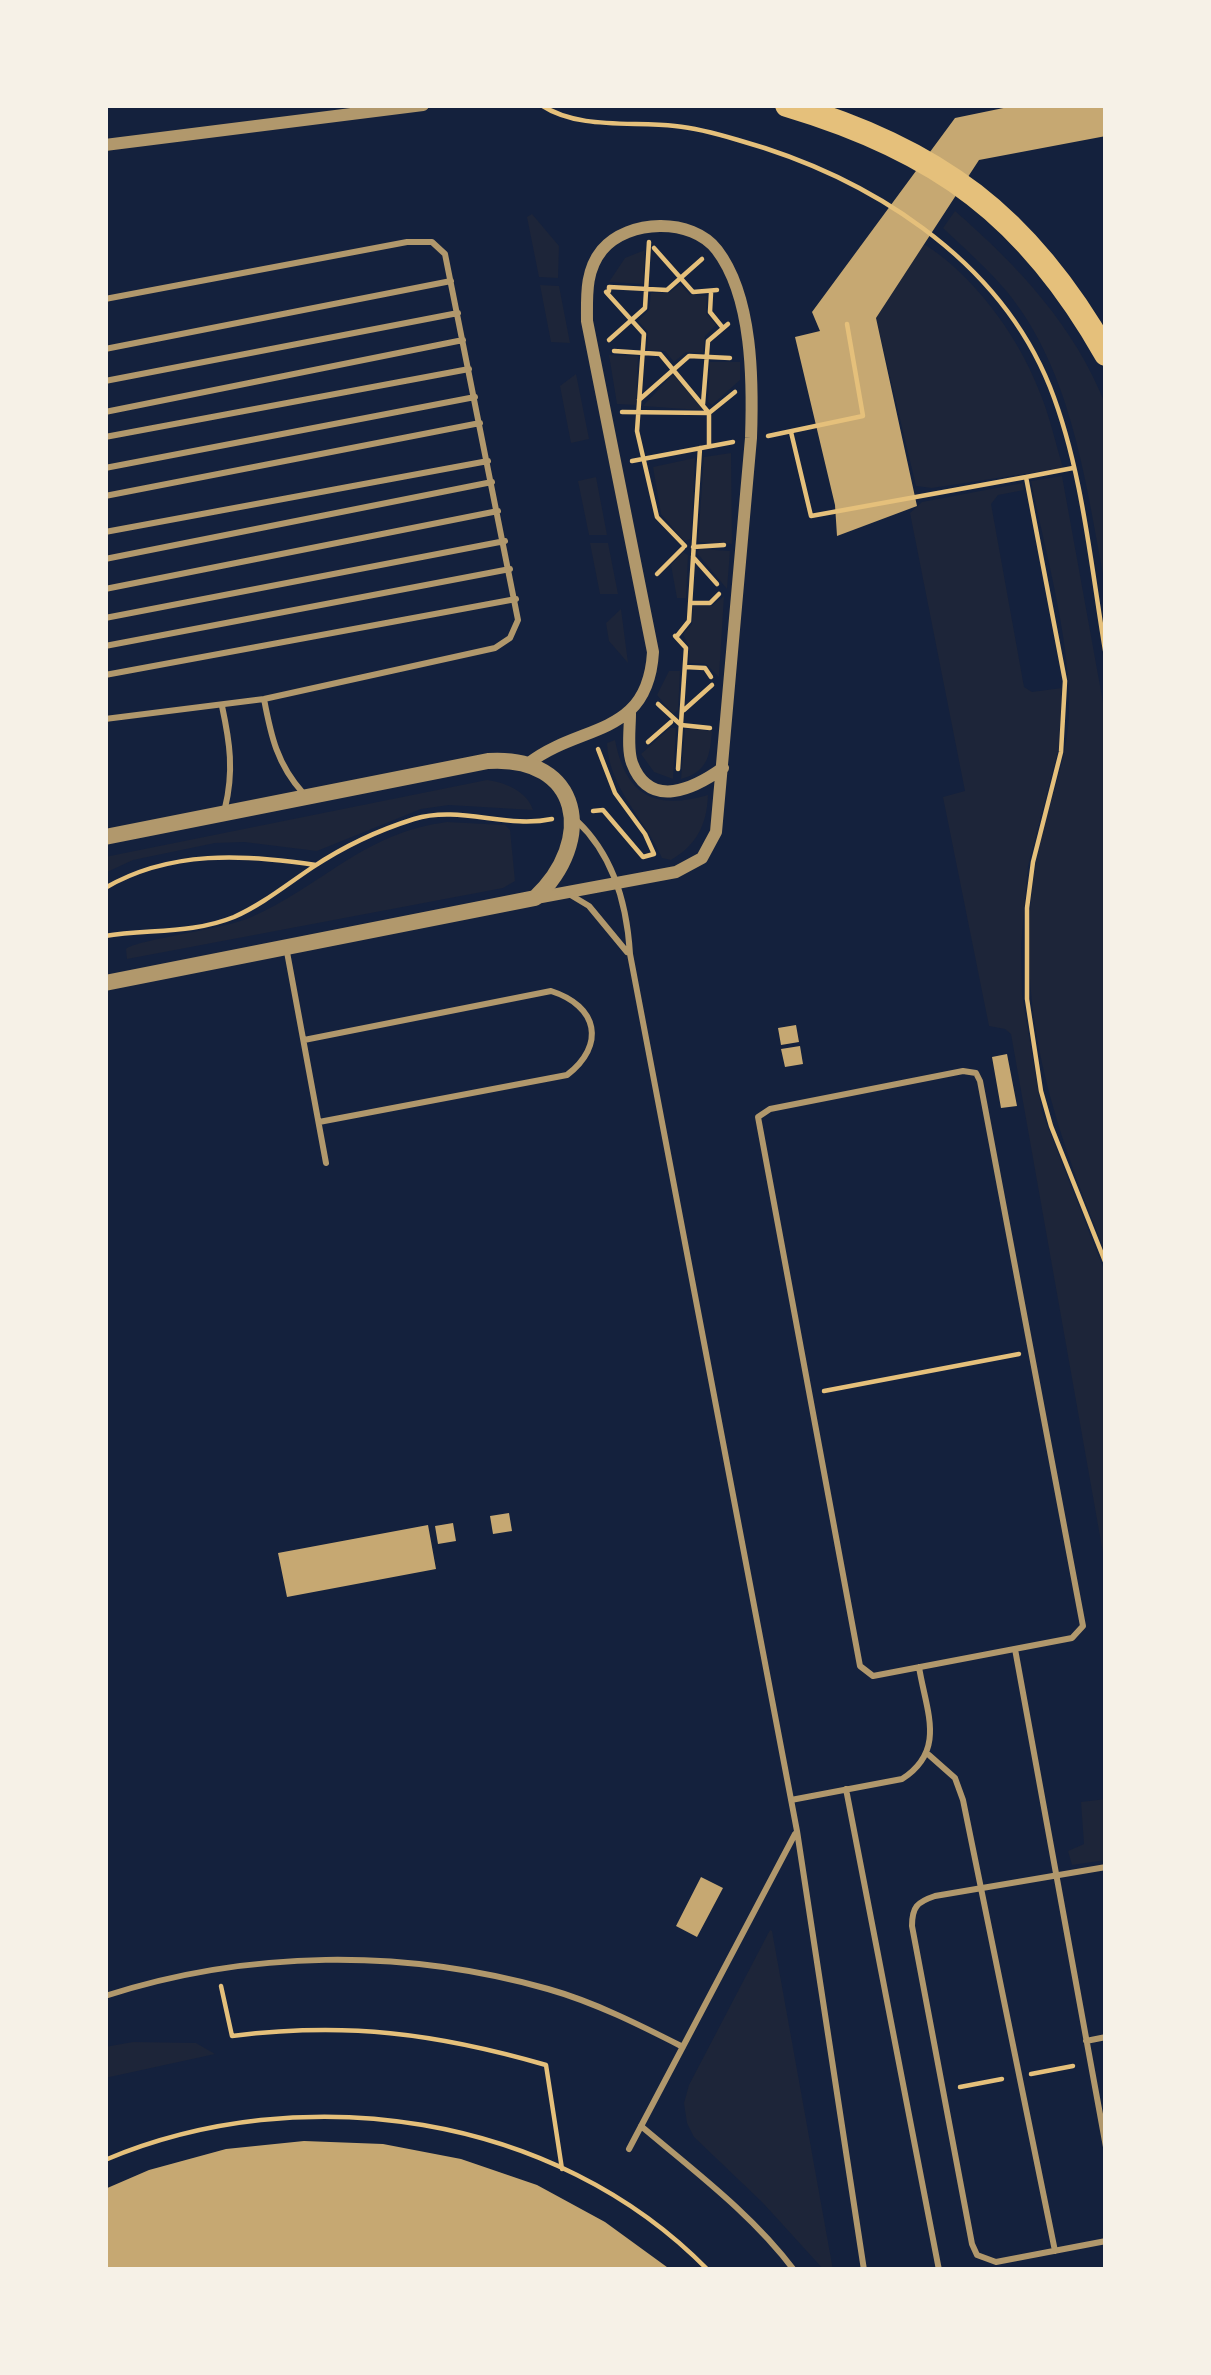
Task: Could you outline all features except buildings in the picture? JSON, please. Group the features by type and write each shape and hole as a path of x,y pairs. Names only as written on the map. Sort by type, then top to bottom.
{"highway":[{"path":"787,105 898,144 990,206 1040,256 1082,311 1106,354"}],"street":[{"path":"105,145 423,105"},
{"path":"105,983 657,878 692,865 711,847 723,768 752,377 733,282 716,248 685,229 649,227 624,233 603,248 590,271 587,291 587,321 650,638 652,671 646,691 630,713 594,734 548,748 529,763"},
{"path":"630,713 630,757 642,779 676,793 723,768"},
{"path":"105,837 488,760 529,763 558,784 571,815 565,864 535,898"}],"lane":[{"path":"105,299 407,242 431,242 445,254 518,620 510,638 495,648 264,699 105,719"},
{"path":"105,349 451,281"},
{"path":"105,380 458,313"},
{"path":"105,412 463,340"},
{"path":"105,437 469,369"},
{"path":"105,468 475,397"},
{"path":"105,496 480,423"},
{"path":"105,532 488,461"},
{"path":"105,559 492,482"},
{"path":"105,589 499,511"},
{"path":"105,618 505,541"},
{"path":"105,646 510,569"},
{"path":"105,675 516,598"},
{"path":"264,699 284,771 306,797"},
{"path":"222,706 232,751 232,778 223,814"},
{"path":"571,815 601,846 627,920 797,1831 864,2270"},
{"path":"568,893 589,906 630,954"},
{"path":"287,948 326,1163"},
{"path":"304,1040 551,991 582,1008 592,1030 592,1047 583,1063 567,1075 320,1122"},
{"path":"963,1071 976,1073 1031,1352 1084,1617 1080,1634 873,1676 860,1666 758,1117 770,1109 963,1071"},
{"path":"1015,1649 1106,2147"},
{"path":"791,1800 902,1779 929,1755 931,1736 919,1667"},
{"path":"929,1755 955,1778 963,1800 1055,2252"},
{"path":"846,1790 939,2270"},
{"path":"628,2149 797,1831"},
{"path":"1106,1867 934,1896 919,1901 912,1912 977,2255 996,2262 1106,2241"},
{"path":"105,1996 146,1982 270,1962 354,1959 448,1966 551,1990 683,2047"},
{"path":"1086,2041 1106,2037"},
{"path":"640,2126 723,2195 794,2270"}],"path":[{"path":"541,105 567,118 682,127 812,165 872,195 944,244 1003,303 1049,386 1073,467 1106,656"},
{"path":"649,227 645,308 608,340 611,351 660,354 709,413 709,446"},
{"path":"649,242 693,292 711,293 733,282"},
{"path":"609,293 610,287 667,290 716,248"},
{"path":"587,291 609,293 644,334 637,431 657,517 685,546 742,544"},
{"path":"711,293 710,312 723,328"},
{"path":"703,404 707,341 742,312"},
{"path":"615,464 863,416 847,325"},
{"path":"639,400 689,356 750,360"},
{"path":"604,414 638,410 709,413 752,377"},
{"path":"791,432 811,515 1073,467"},
{"path":"650,638 676,636 689,621 700,448"},
{"path":"1026,477 1065,681 1061,752 1037,841 1027,908 1027,1000 1051,1126 1106,1264"},
{"path":"640,591 685,546"},
{"path":"691,602 710,603 723,590 693,557"},
{"path":"676,636 686,648 676,793"},
{"path":"682,712 715,682 704,668 685,667"},
{"path":"646,691 672,721 726,730"},
{"path":"630,757 672,721"},
{"path":"594,734 615,793 654,854 657,878"},
{"path":"105,936 156,934 227,919 372,835 433,814 535,823 603,810 643,857 654,854"},
{"path":"105,888 143,868 207,858 254,856 316,865"},
{"path":"810,1394 1031,1352"},
{"path":"217,1969 232,2036 348,2027 487,2048 546,2066 562,2169"},
{"path":"105,2160 145,2143 229,2122 313,2115 399,2120 482,2138 562,2169 636,2211 708,2270"}],"shaded area":[{"path":"955,211 1042,299 1078,350 1106,406 1106,588 1084,472 1063,396 1030,325 1008,293 943,228"},
{"path":"532,214 559,246 558,278 539,277 527,217"},
{"path":"924,244 976,289 1018,347 1042,398 1063,468 932,488 916,486 876,318"},
{"path":"645,250 643,284 609,282 625,258"},
{"path":"680,284 689,294 707,296 706,313 716,325 705,336 703,353 686,352 674,362 665,351 647,350 648,332 638,321 649,310 651,293 669,293"},
{"path":"540,285 559,286 570,343 551,342"},
{"path":"609,355 638,356 636,405 617,404"},
{"path":"710,362 740,362 740,380 712,405 708,402"},
{"path":"576,374 589,439 571,443 560,386"},
{"path":"673,374 700,406 700,410 643,406"},
{"path":"731,453 732,544 698,542 704,457"},
{"path":"695,458 691,539 684,541 661,514 653,467"},
{"path":"1062,476 1106,719 1106,1253 1054,1109 1033,1013 1029,964 1036,860 1065,747 1069,708 1061,624 1031,481"},
{"path":"596,477 607,535 589,535 578,481"},
{"path":"1023,483 1024,490 998,495 991,504 1024,687 1032,692 1062,688 1059,747 1028,866 1022,995 1042,1112 1106,1275 1106,1570 1011,1034 989,1026 943,797 965,791 910,513 922,502"},
{"path":"590,543 608,543 618,594 600,594"},
{"path":"699,549 730,551 727,589 697,553"},
{"path":"683,552 688,555 686,598 677,598 671,565"},
{"path":"724,596 719,677 706,664 689,663 683,634 692,624 693,606 712,606"},
{"path":"621,609 628,663 609,641 606,623"},
{"path":"669,671 680,671 678,710 673,714 657,695"},
{"path":"676,728 673,779 654,772 641,754"},
{"path":"685,728 712,731 706,761 697,772 681,779"},
{"path":"615,740 627,775 646,795 673,801 708,795 699,833 671,860 662,858 614,775 607,743"},
{"path":"487,780 515,789 533,810 449,805 421,809 317,851 215,843 133,860 105,873 105,857"},
{"path":"447,822 505,825 510,830 515,881 503,888 127,959 126,949 133,946 249,918 390,837"},
{"path":"1106,1799 1106,1860 1072,1865 1068,1851 1084,1844 1081,1802"},
{"path":"770,1930 833,2270 824,2270 694,2137 687,2123 684,2103 689,2085"},
{"path":"133,2042 196,2043 215,2054 105,2078 105,2047"}]}
